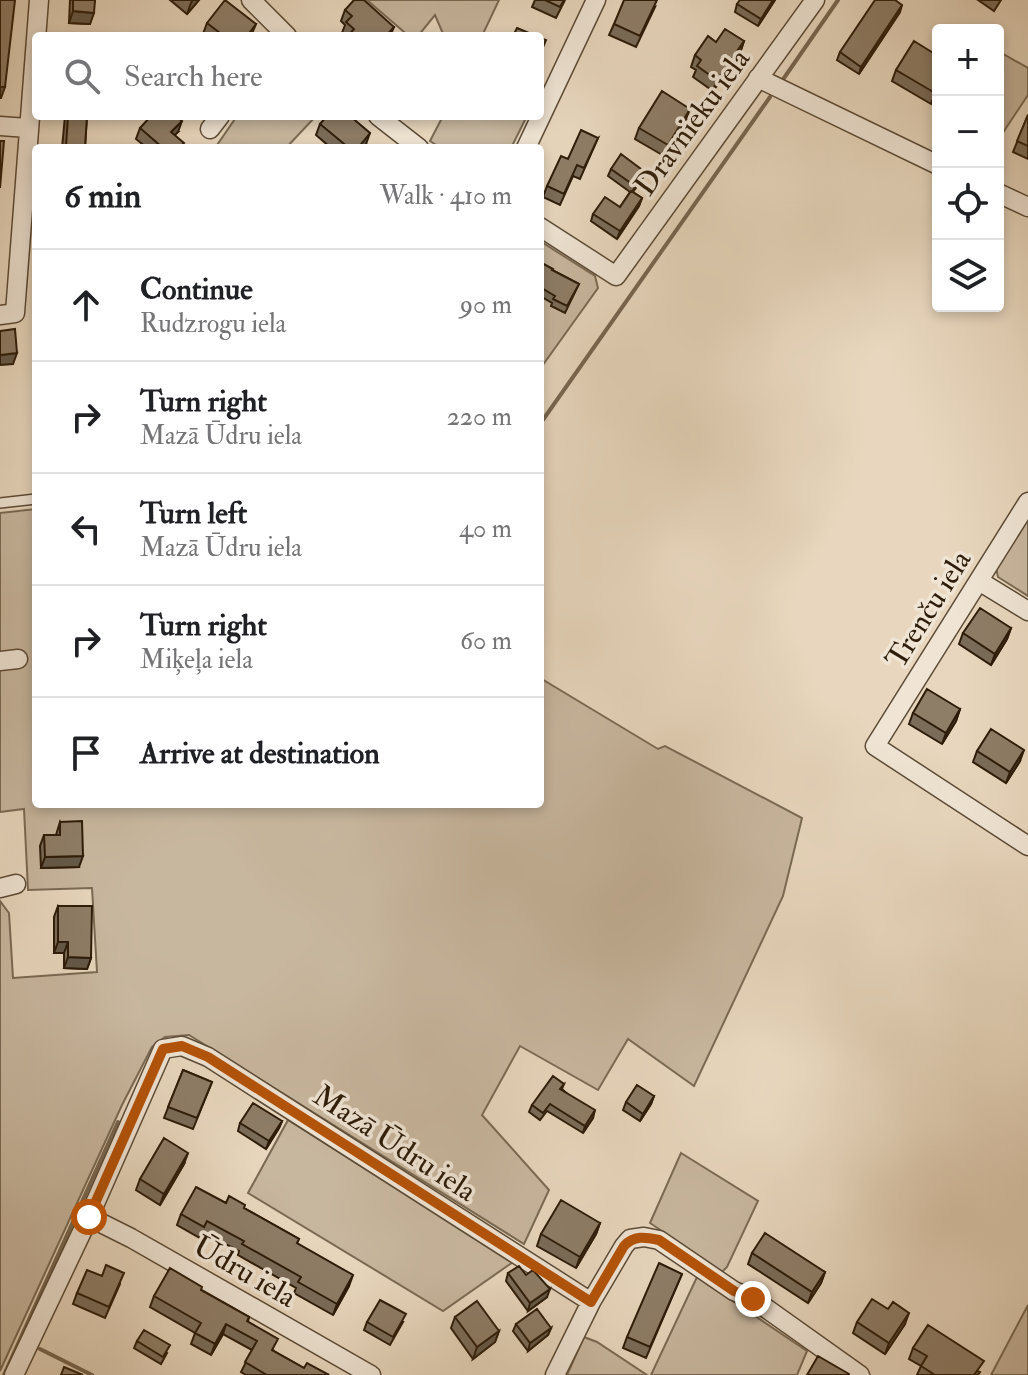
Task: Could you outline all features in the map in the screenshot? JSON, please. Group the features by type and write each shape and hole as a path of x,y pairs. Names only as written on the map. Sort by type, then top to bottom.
{"street":[{"path":"36,32 39,0"},
{"path":"251,0 281,32"},
{"path":"544,110 596,0"},
{"name":"Dravnieku iela","path":"544,230 616,276 815,0"},
{"path":"758,78 932,162"},
{"path":"0,315 15,313 32,81"},
{"path":"383,120 414,144"},
{"path":"528,144 539,120"},
{"path":"0,126 28,128"},
{"path":"1004,196 1028,207"},
{"name":"Trenču iela","path":"1028,502 875,746 1028,846"},
{"path":"979,581 1028,611"},
{"name":"Mazā Ūdru iela","path":"89,1217 163,1049 182,1046 208,1057 591,1302"},
{"path":"14,1375 89,1217"},
{"name":"Ūdru iela","path":"89,1217 371,1375"},
{"path":"555,1375 591,1302 630,1239 644,1237 659,1240 734,1291 753,1299 860,1375"}],"lane":[{"path":"0,503 32,499"}],"shaded area":[{"path":"367,0 499,0 484,32 442,32 435,15 421,32 404,32"},
{"path":"1004,54 1028,68 1028,95 1004,131"},
{"path":"234,120 312,120 290,144 218,144"},
{"path":"441,120 525,120 513,144 435,144 430,141"},
{"path":"544,244 595,276 598,288 544,363"},
{"path":"32,509 32,808 544,808 544,680 658,749 665,746 802,818 783,896 694,1086 628,1039 598,1090 520,1046 482,1115 549,1190 524,1244 189,1035 165,1037 152,1047 122,1105 0,1371 0,901 9,913 13,978 97,972 92,888 28,890 24,809 0,812 0,513"},
{"path":"1028,516 1028,596 998,577 996,568"},
{"path":"288,1120 513,1262 443,1311 248,1193"},
{"path":"681,1153 758,1201 722,1272 650,1223"},
{"path":"697,1277 807,1351 797,1375 651,1375"},
{"path":"1028,1305 1028,1375 991,1375"},
{"path":"584,1337 597,1342 647,1375 567,1375"}],"building":[{"path":"0,0 15,0 5,87 0,87"},
{"path":"73,0 95,0 94,13 73,11"},
{"path":"225,0 256,24 250,32 219,32 207,23"},
{"path":"354,0 364,0 394,27 390,32 351,32 354,29 346,22 352,16 345,10"},
{"path":"545,0 564,0 560,7"},
{"path":"624,0 657,0 640,36 614,24"},
{"path":"740,0 773,0 761,19 737,4"},
{"path":"875,0 895,0 902,5 861,67 840,52"},
{"path":"725,29 744,41 717,80 697,66 701,60 695,55 708,36 716,42"},
{"path":"914,41 932,52 932,91 896,70"},
{"path":"662,91 690,109 668,145 639,128"},
{"path":"1028,115 1028,146 1017,141"},
{"path":"68,120 87,120 85,144 66,144"},
{"path":"147,120 181,120 171,132 184,143 158,144 140,128"},
{"path":"324,120 355,120 370,133 361,144 344,144 320,124"},
{"path":"581,130 598,138 584,168 577,165 564,194 547,186 561,156 568,159"},
{"path":"0,141 4,141 0,188"},
{"path":"621,154 645,172 635,186 611,169"},
{"path":"631,191 642,198 620,231 593,214 605,197 620,207"},
{"path":"544,264 579,284 567,306 553,299 555,296 544,289"},
{"path":"15,329 17,353 0,355 0,331"},
{"path":"980,608 1011,628 995,654 963,633"},
{"path":"927,689 960,709 946,733 913,713"},
{"path":"991,729 1024,750 1010,772 977,751"},
{"path":"82,821 83,856 45,857 44,835 60,835 60,822"},
{"path":"58,906 92,906 91,958 68,957 68,942 58,942"},
{"path":"183,1070 212,1082 197,1118 168,1107"},
{"path":"553,1076 564,1084 560,1089 595,1110 585,1126 550,1104 543,1113 532,1105"},
{"path":"637,1085 654,1096 643,1114 626,1102"},
{"path":"253,1103 282,1121 269,1141 240,1123"},
{"path":"164,1138 188,1153 164,1194 140,1179"},
{"path":"196,1187 226,1203 229,1196 299,1239 297,1243 353,1275 337,1304 298,1282 301,1277 242,1244 244,1241 207,1221 204,1227 181,1214"},
{"path":"561,1200 600,1223 580,1257 541,1234"},
{"path":"765,1233 825,1272 812,1292 752,1253"},
{"path":"659,1263 682,1274 650,1347 627,1337"},
{"path":"106,1265 124,1273 109,1307 77,1293 87,1270 102,1276"},
{"path":"519,1266 526,1275 533,1270 550,1289 530,1303 508,1273"},
{"path":"170,1268 249,1317 247,1321 278,1339 272,1350 304,1368 307,1363 329,1375 267,1375 245,1362 257,1341 226,1324 215,1344 195,1333 201,1323 154,1296"},
{"path":"872,1299 888,1309 893,1302 909,1313 889,1343 857,1322"},
{"path":"380,1300 406,1314 393,1337 367,1322"},
{"path":"477,1301 499,1331 477,1347 455,1317"},
{"path":"537,1309 551,1328 530,1343 516,1324"},
{"path":"928,1325 984,1361 974,1375 935,1375 921,1366 927,1356 913,1348"},
{"path":"144,1330 170,1345 163,1357 137,1341"},
{"path":"818,1356 849,1374 849,1375 807,1375"},
{"path":"64,1367 83,1375 61,1375"}],"waterway":[{"path":"784,78 838,0"},
{"path":"544,418 770,97"},
{"path":"4,1375 118,1122"},
{"path":"40,1349 92,1375"}],"route":[{"path":"89,1217 163,1049 182,1046 208,1057 591,1302 624,1246 630,1239 644,1237 659,1240 734,1291 753,1299"}]}
